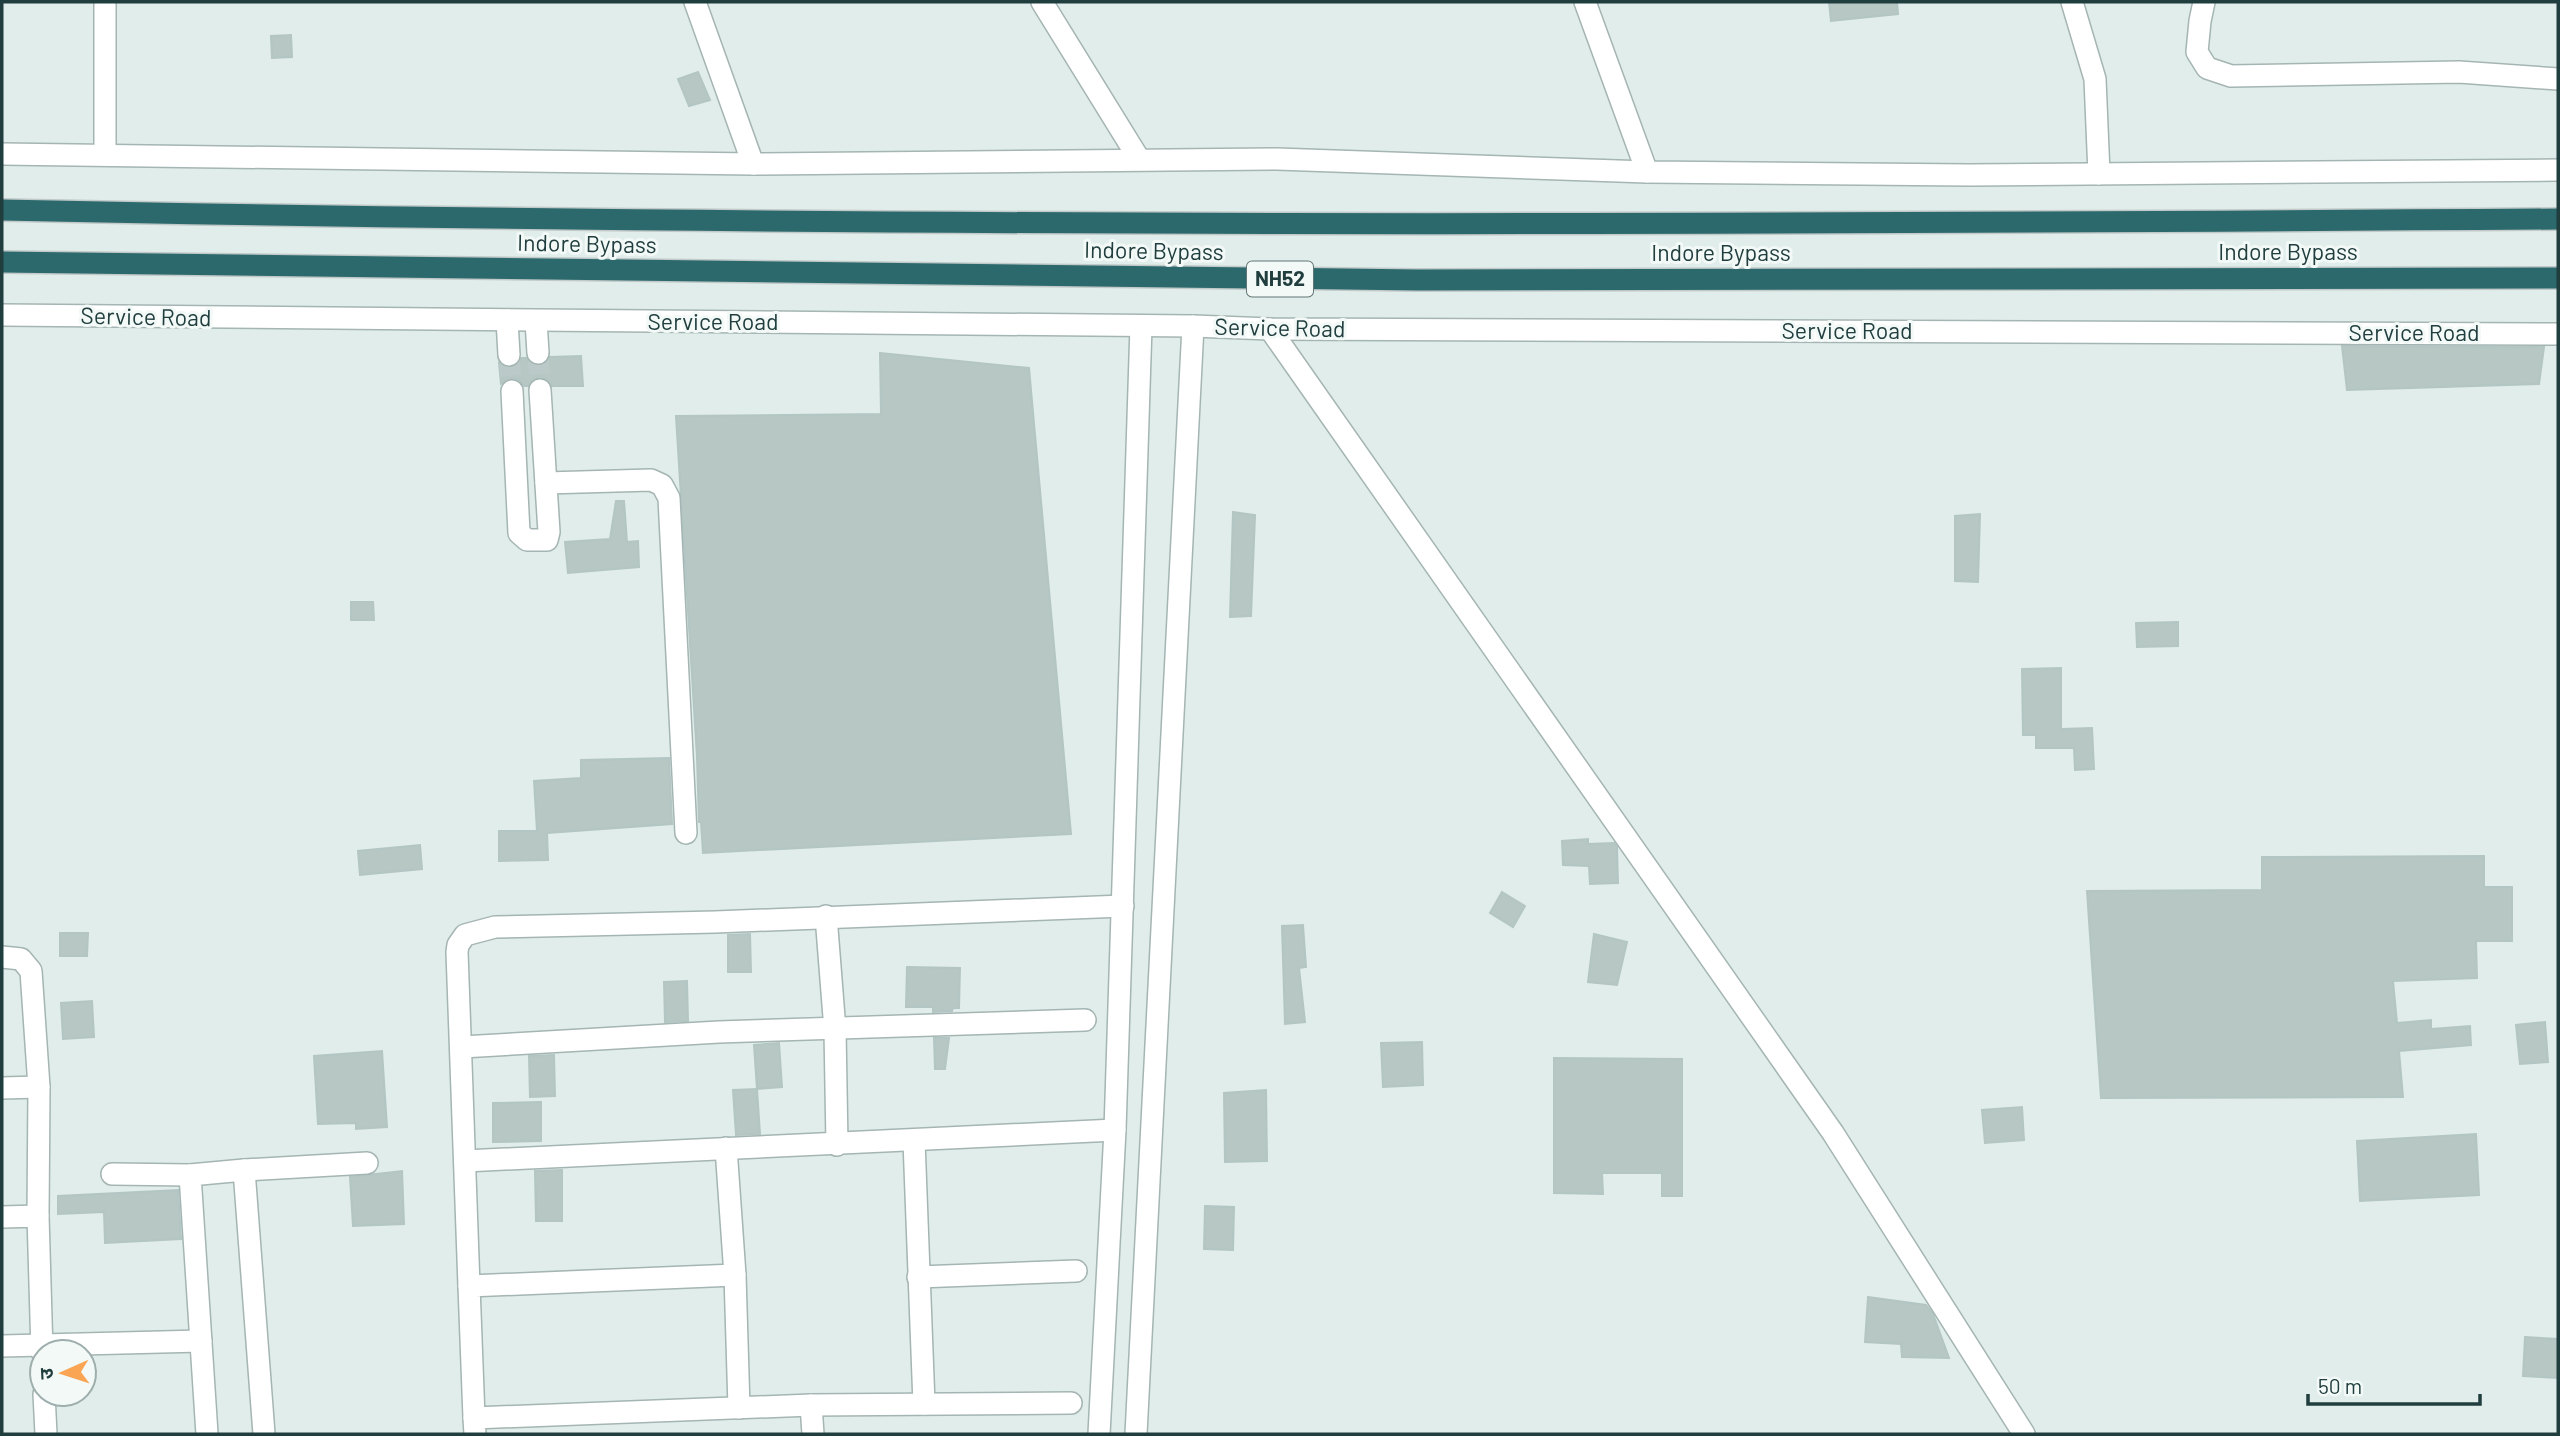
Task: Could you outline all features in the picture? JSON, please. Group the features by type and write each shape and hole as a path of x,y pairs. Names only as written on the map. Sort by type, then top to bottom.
{"highway":[{"name":"Indore Bypass","path":"2,210 320,217 1260,225 2558,219"},
{"name":"Indore Bypass","path":"2,262 1418,280 2558,278"}],"street":[{"path":"105,2 105,155"},
{"path":"695,2 753,164"},
{"path":"1042,2 1139,159"},
{"path":"1585,2 1647,172"},
{"path":"2072,2 2095,79 2099,174"},
{"path":"2204,2 2197,52 2207,68 2231,76 2459,72 2558,79"},
{"path":"2,154 753,164 1139,159 1291,160 1647,172 1969,175 2558,170"},
{"name":"Service Road","path":"2,315 1193,326 1270,329 2558,334"},
{"path":"507,320 509,355"},
{"path":"536,321 538,354"},
{"path":"1099,1434 1115,1130 1141,326"},
{"path":"1136,1434 1193,326"},
{"path":"1270,329 1833,1133 2024,1434"},
{"path":"512,391 519,533 522,538 547,540 549,537 540,390"},
{"path":"546,483 651,480 663,485 669,498 686,834"},
{"path":"1071,1403 811,1405 474,1426 457,952 465,935 495,928 1123,906"},
{"path":"826,916 835,1030 837,1145"},
{"path":"2,957 21,959 31,971 39,1087 38,1216 42,1338"},
{"path":"461,1047 719,1032 1085,1020"},
{"path":"2,1087 39,1087"},
{"path":"465,1161 1115,1130"},
{"path":"914,1141 923,1404"},
{"path":"726,1148 739,1408"},
{"path":"112,1174 191,1175 367,1163"},
{"path":"244,1170 264,1434"},
{"path":"191,1175 207,1434"},
{"path":"2,1217 38,1216"},
{"path":"918,1277 1076,1271"},
{"path":"469,1286 734,1275"},
{"path":"98,1346 201,1341"},
{"path":"2,1346 28,1347"},
{"path":"811,1405 813,1434"},
{"path":"45,1408 46,1434"}],"building":[{"path":"1829,2 1897,2 1898,14 1831,21"},
{"path":"291,35 292,57 272,58 271,36"},
{"path":"698,72 710,100 689,106 678,79"},
{"path":"2342,346 2544,347 2539,384 2347,390"},
{"path":"880,353 1029,368 1071,834 703,853 676,416 881,414"},
{"path":"581,356 583,386 552,386 540,377 532,380 528,386 512,378 501,384 499,363 510,368 517,366 521,358 526,358 539,366 546,363 550,357"},
{"path":"616,501 624,501 627,542 638,541 639,567 568,573 565,542 610,539"},
{"path":"1233,512 1255,515 1251,616 1230,617"},
{"path":"1980,514 1978,582 1955,581 1955,516"},
{"path":"351,602 373,602 374,620 351,620"},
{"path":"2178,622 2178,646 2137,647 2136,623"},
{"path":"2061,668 2061,729 2092,728 2094,769 2075,770 2074,748 2036,748 2036,735 2023,735 2022,669"},
{"path":"669,758 672,824 547,833 548,860 499,861 499,831 537,831 534,781 581,778 581,760"},
{"path":"1588,839 1588,844 1614,843 1617,847 1618,883 1590,884 1589,866 1563,865 1562,841"},
{"path":"420,845 422,869 360,875 358,851"},
{"path":"2484,856 2484,887 2512,887 2512,941 2476,941 2477,978 2393,981 2397,1023 2431,1020 2431,1029 2470,1026 2471,1045 2399,1051 2403,1097 2101,1098 2087,891 2262,890 2262,857"},
{"path":"1502,892 1525,906 1513,927 1490,913"},
{"path":"1303,925 1306,967 1299,968 1305,1022 1285,1024 1282,926"},
{"path":"60,933 88,933 87,956 60,956"},
{"path":"750,934 751,972 728,972 728,935"},
{"path":"1594,934 1627,942 1617,985 1588,982"},
{"path":"907,967 960,968 959,1008 933,1012 933,1007 906,1007"},
{"path":"687,981 688,1021 665,1022 664,982"},
{"path":"92,1001 94,1037 63,1039 61,1003"},
{"path":"2545,1022 2548,1062 2520,1064 2516,1025"},
{"path":"934,1038 949,1038 945,1069 935,1069"},
{"path":"1422,1042 1423,1085 1383,1087 1381,1043"},
{"path":"779,1043 782,1087 757,1089 754,1045"},
{"path":"382,1051 387,1127 356,1129 356,1123 318,1124 314,1056"},
{"path":"554,1055 555,1096 530,1097 529,1056"},
{"path":"1554,1058 1682,1059 1682,1196 1662,1196 1662,1173 1602,1173 1603,1194 1554,1193"},
{"path":"757,1089 760,1134 736,1135 733,1090"},
{"path":"1266,1090 1267,1161 1225,1162 1224,1093"},
{"path":"541,1102 541,1141 493,1142 493,1103"},
{"path":"2022,1107 2024,1140 1985,1143 1982,1110"},
{"path":"2476,1134 2479,1195 2360,1201 2357,1141"},
{"path":"562,1170 562,1221 536,1221 535,1171"},
{"path":"402,1171 404,1224 353,1226 350,1177"},
{"path":"178,1190 181,1239 105,1243 104,1212 58,1214 58,1196"},
{"path":"1205,1206 1234,1207 1233,1250 1204,1249"},
{"path":"1868,1297 1926,1305 1933,1314 1949,1358 1902,1357 1901,1344 1865,1342"},
{"path":"2525,1337 2558,1339 2558,1378 2523,1376"}],"tunnel":[{"path":"538,353 540,390"},
{"path":"509,355 512,391"}]}
